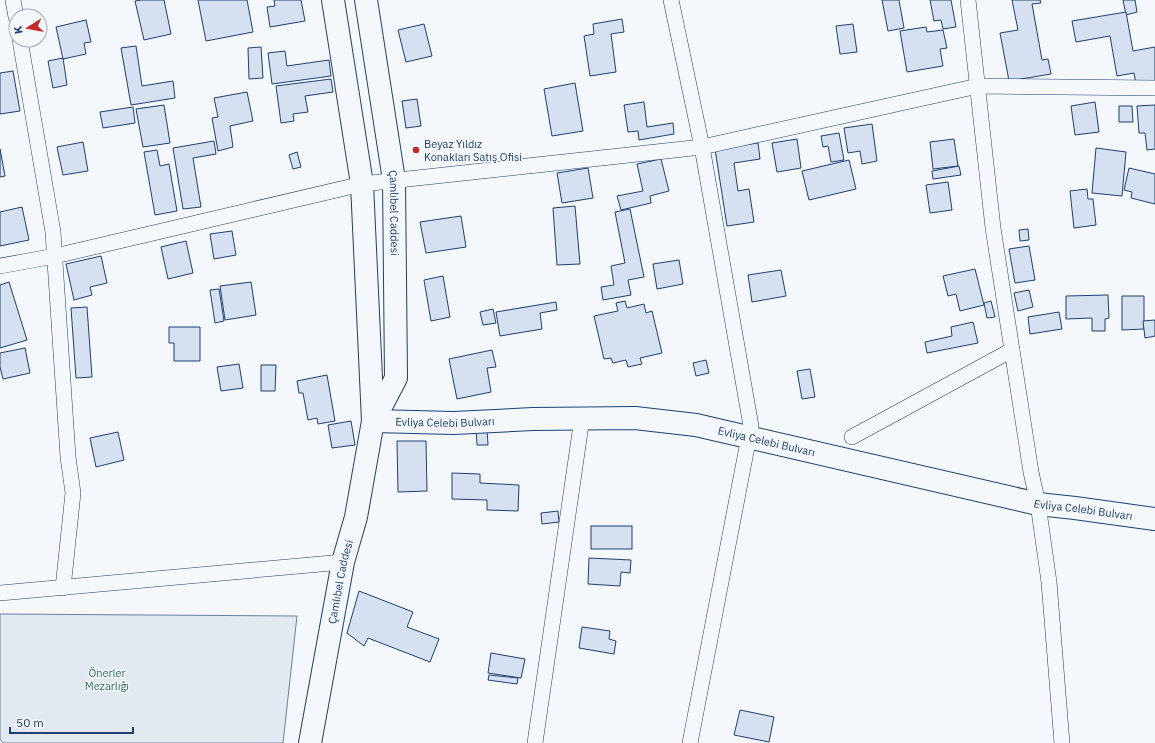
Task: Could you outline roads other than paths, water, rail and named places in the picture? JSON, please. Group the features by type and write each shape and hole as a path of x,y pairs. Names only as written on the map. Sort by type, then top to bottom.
{"main road":[{"name":"Çamlıbel Caddesi","path":"310,743 343,562 356,517 373,421 362,184 333,0"},
{"name":"Çamlıbel Caddesi","path":"366,0 394,180 396,378 373,421"},
{"name":"Evliya Celebi Bulvarı","path":"373,421 454,423 533,419 635,418 696,425 1038,504 1155,519"}],"street":[{"path":"671,0 702,148 751,426 690,743"},
{"path":"968,0 993,228 1032,479 1038,504 1049,582 1062,743"},
{"path":"21,48 53,232 55,256 68,457 73,493 64,588"},
{"path":"0,266 55,256 362,184 702,148 978,86 1155,88"},
{"path":"852,437 1012,350"},
{"path":"535,743 582,418"},
{"path":"0,593 343,562"}],"place":[{"name":"Beyaz Yıldız Konakları Satış Ofisi","path":"416,150"}],"park label":[{"name":"Önerler Mezarlığı","path":"107,679"}]}
